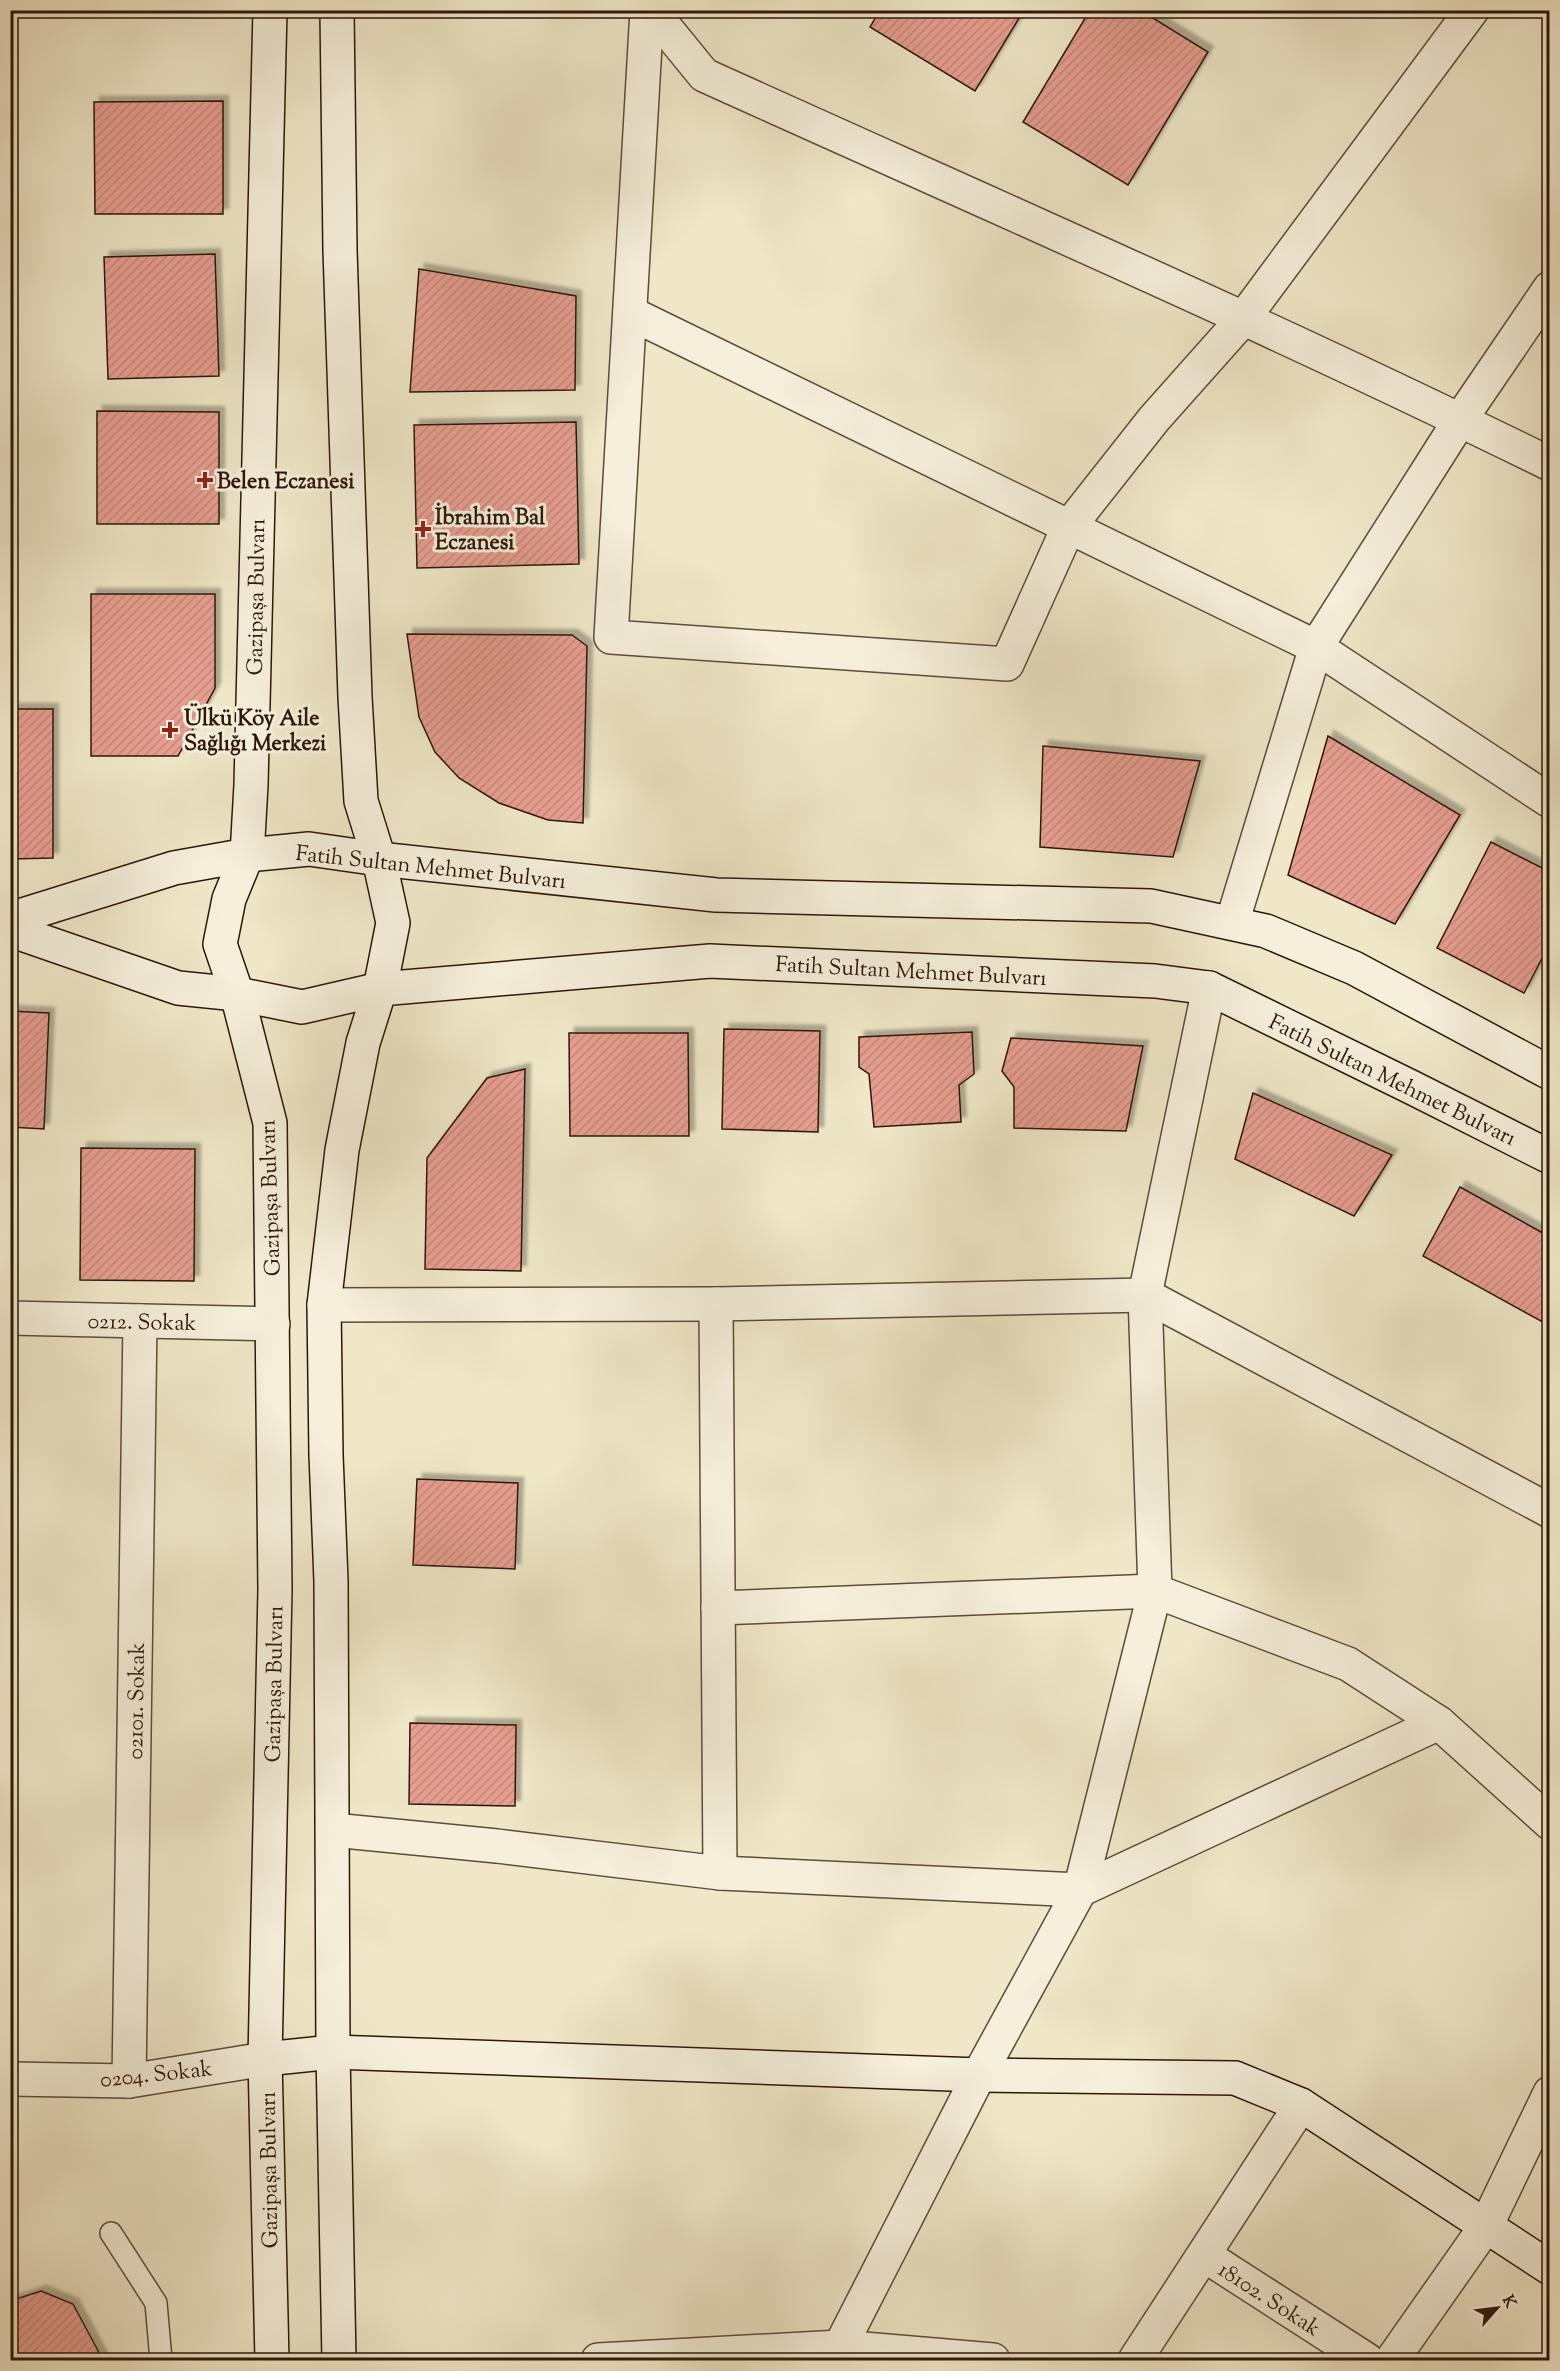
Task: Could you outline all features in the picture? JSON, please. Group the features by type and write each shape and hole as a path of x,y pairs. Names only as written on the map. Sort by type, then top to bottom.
{"street":[{"name":"Gazipaşa Bulvarı","path":"270,10 251,785 247,855 229,899 220,944 237,994 270,1123 275,1589 265,2059 272,2361"},
{"path":"337,10 341,262 355,697 361,801 380,859 393,923 380,989 363,1043 342,1150 324,1305 326,1455 331,1581 333,2052 339,2361"},
{"path":"649,10 611,638 1007,664 1068,528 1154,419 1243,319 1472,10"},
{"path":"649,10 704,75 1243,319 1550,464"},
{"path":"1232,923 1316,647 1460,420 1550,288"},
{"path":"630,313 1316,647 1550,801"},
{"name":"Fatih Sultan Mehmet Bulvarı","path":"10,919 174,868 247,855 309,849 380,859 716,895 1151,906 1266,931 1354,968 1550,1073"},
{"name":"Fatih Sultan Mehmet Bulvarı","path":"10,930 178,987 237,994 302,1007 380,989 710,961 1155,981 1209,988 1550,1157"},
{"path":"840,2348 979,2074 1080,1890 1155,1590 1144,1295 1209,988"},
{"path":"324,1305 716,1304 1144,1295 1550,1511"},
{"path":"716,1304 720,1873"},
{"name":"0212. Sokak","path":"10,1318 273,1324"},
{"name":"02101. Sokak","path":"129,2081 140,1321"},
{"path":"718,1608 1155,1590 1348,1664 1439,1723 1550,1823"},
{"path":"333,1830 497,1846 720,1873 1080,1890 1439,1723"},
{"name":"0204. Sokak","path":"10,2079 129,2081 265,2059 333,2052 979,2074 1234,2078 1301,2105 1550,2268"},
{"path":"1392,2361 1486,2226 1550,2093"},
{"path":"1135,2361 1301,2105"},
{"name":"18102. Sokak","path":"1204,2254 1366,2361"},
{"path":"598,2361 729,2357 840,2348 993,2361"}],"lane":[{"path":"111,2233 156,2304 161,2361"}],"building":[{"path":"880,10 1024,10 975,91 870,27"},
{"path":"1090,10 1140,10 1208,52 1128,185 1023,122"},
{"path":"223,101 223,214 95,214 94,102"},
{"path":"215,254 219,376 108,379 104,257"},
{"path":"419,269 576,296 575,390 410,392"},
{"path":"97,411 219,412 219,524 97,524"},
{"path":"576,422 579,564 417,568 414,425"},
{"path":"91,594 215,594 215,688 178,756 91,756"},
{"path":"407,634 572,635 587,646 583,823 548,820 499,803 459,778 435,752 419,717"},
{"path":"10,709 53,709 53,858 10,859"},
{"path":"1328,736 1460,815 1395,924 1288,875"},
{"path":"1043,746 1200,761 1173,857 1040,847"},
{"path":"1491,842 1550,872 1550,943 1524,993 1437,948"},
{"path":"10,1011 49,1013 44,1129 10,1127"},
{"path":"724,1029 820,1031 818,1132 722,1129"},
{"path":"972,1032 974,1074 959,1085 961,1122 874,1127 869,1074 859,1067 859,1037"},
{"path":"569,1033 688,1033 689,1136 570,1136"},
{"path":"1011,1038 1143,1046 1126,1131 1014,1128 1014,1087 1002,1071"},
{"path":"525,1069 521,1271 425,1269 427,1158 487,1078"},
{"path":"1253,1093 1392,1155 1354,1216 1235,1159"},
{"path":"81,1148 195,1149 194,1281 80,1280"},
{"path":"1460,1187 1550,1237 1550,1326 1423,1256"},
{"path":"417,1479 518,1483 515,1569 413,1565"},
{"path":"410,1723 516,1725 515,1806 409,1804"},
{"path":"41,2291 73,2304 103,2360 10,2360 10,2301"}],"place":[{"name":"Belen Eczanesi","path":"205,480"},
{"name":"İbrahim Bal Eczanesi","path":"423,529"},
{"name":"Ülkü Köy Aile Sağlığı Merkezi","path":"170,730"}]}
